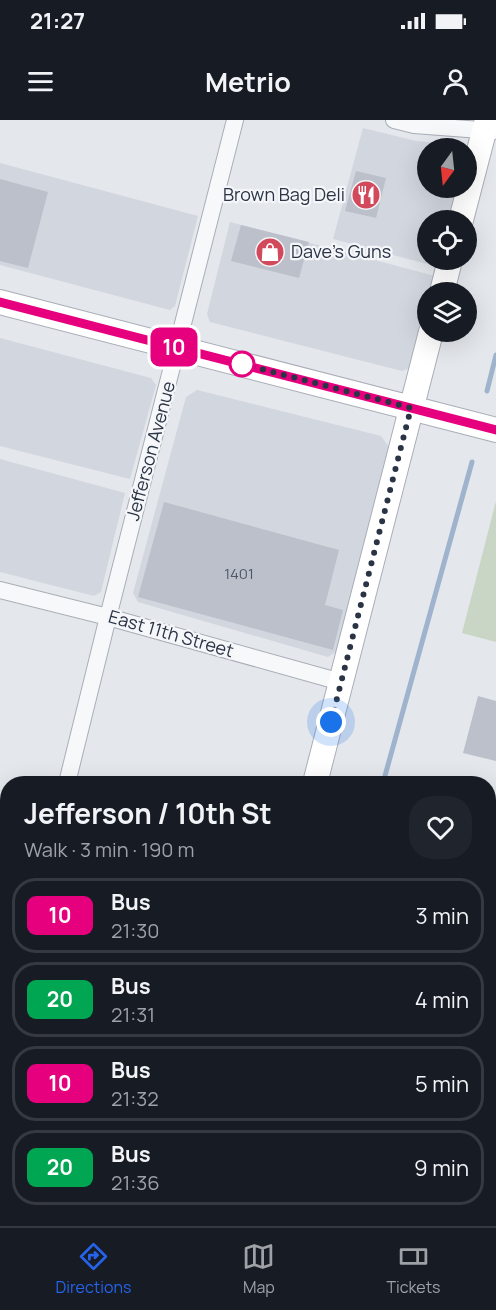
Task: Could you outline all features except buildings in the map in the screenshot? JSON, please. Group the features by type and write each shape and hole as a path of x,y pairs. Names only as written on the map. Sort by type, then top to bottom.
{"main road":[{"path":"464,210 489,127"},
{"path":"0,302 496,430"},
{"path":"317,776 428,342"}],"street":[{"name":"Jefferson Avenue","path":"69,776 236,120"},
{"path":"394,120 414,125 489,127"},
{"name":"East 11th Street","path":"0,590 108,617 341,682"}],"shaded area":[{"path":"363,128 417,141 417,198 456,198 452,210 417,210 417,261 333,239"},
{"path":"0,163 198,216 175,306 170,310 0,265"},
{"path":"230,222 435,276 433,282 417,282 417,341 410,368 402,371 210,322 207,314"},
{"path":"0,338 151,378 156,385 130,479 0,446"},
{"path":"197,390 381,436 389,447 337,651 328,657 138,602 133,593 186,397"},
{"path":"0,459 125,493 101,592 94,596 0,572"}],"green space":[{"path":"496,501 496,642 462,633"}],"waterway":[{"path":"487,391 496,355"},
{"path":"385,776 472,462"}],"bus line":[{"name":"10","path":"0,302 496,430"}],"place":[{"name":"Brown Bag Deli","path":"366,195"},
{"name":"Dave's Guns","path":"270,252"}],"route":[{"path":"242,364 411,408 331,722"}]}
